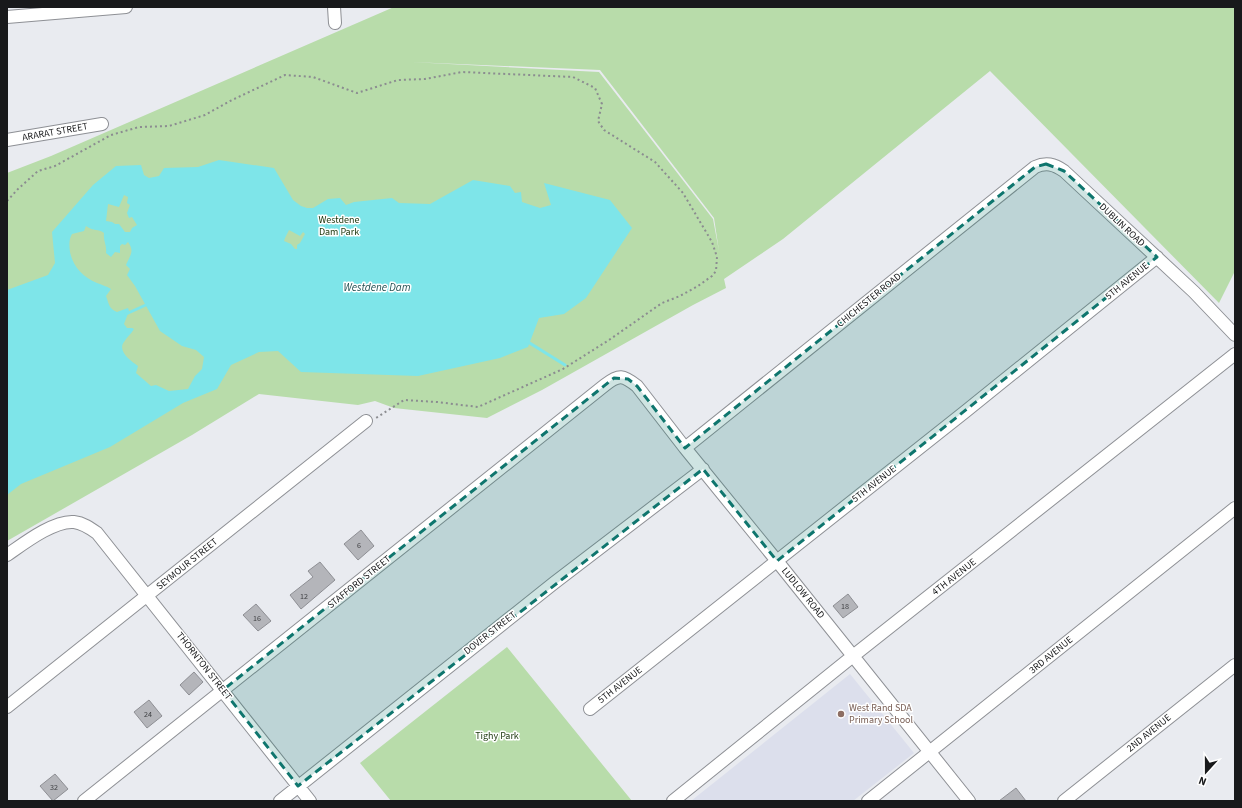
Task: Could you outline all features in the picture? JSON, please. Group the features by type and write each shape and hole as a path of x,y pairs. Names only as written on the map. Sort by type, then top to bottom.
{"street":[{"path":"7,17 126,7"},
{"path":"334,7 335,23"},
{"name":"ARARAT STREET","path":"7,140 102,124"},
{"name":"CHICHESTER ROAD","path":"685,448 1035,167 1046,164 1058,167"},
{"name":"DUBLIN ROAD","path":"1058,167 1157,257 1205,303 1235,335"},
{"name":"5TH AVENUE","path":"590,709 966,411 1157,257"},
{"name":"4TH AVENUE","path":"673,801 853,656 1235,354"},
{"name":"STAFFORD STREET","path":"84,801 614,378 628,378 637,386"},
{"name":"LUDLOW ROAD","path":"637,386 685,448 969,801"},
{"name":"SEYMOUR STREET","path":"7,707 366,421"},
{"name":"DOVER STREET","path":"280,801 554,583 703,469"},
{"name":"3RD AVENUE","path":"868,801 1235,508"},
{"name":"THORNTON STREET","path":"7,555 51,528 64,522 83,524 97,533 148,595 310,801"},
{"name":"2ND AVENUE","path":"1064,801 1235,665"}],"path":[{"path":"7,201 38,171 55,166 111,135 139,127 169,126 205,115 230,101 285,75 313,77 357,93 398,80 425,79 462,72 573,77 595,88 602,104 598,121 604,130 655,162 683,193 712,242 717,257 716,272 698,286 680,296 662,303 609,340 563,369 478,407 404,400 378,418 366,421"}],"highlighted area":[{"path":"1046,164 1064,171 1157,257 777,561 703,469 298,786 223,690 614,378 628,379 637,386 685,448 1035,167"}],"shaded area":[{"name":"West Rand SDA Primary School","path":"850,674 914,753 853,801 691,801"}],"green space":[{"name":"Westdene Dam Park","path":"394,7 1235,7 1235,271 1219,303 990,71 783,239 724,279 726,288 542,390 487,418 394,408 375,401 358,405 259,394 192,435 7,541 7,173 51,156","holes":["411,62 600,70 714,218 719,251 713,219 599,72"]},
{"name":"Tighy Park","path":"507,647 632,801 391,801 360,763"}],"water":[{"name":"Westdene Dam","path":"219,160 274,168 293,200 301,206 307,208 313,208 328,199 340,198 346,205 354,202 392,198 399,203 430,204 473,180 510,186 515,193 521,192 522,202 540,208 551,205 544,183 610,200 632,228 586,298 564,314 539,318 528,347 500,358 418,376 301,372 278,351 259,352 231,365 217,389 183,403 110,447 21,484 7,495 7,290 48,275 55,263 52,232 93,185 116,166 141,165 144,175 149,178 159,176 164,168 198,167","holes":["124,195 128,197 127,203 130,205 127,213 129,218 132,217 137,225 132,228 130,232 125,232 119,224 106,221 108,204 119,207","86,226 104,233 106,253 111,257 115,252 120,253 120,246 122,244 125,245 128,242 131,251 126,265 130,269 127,275 135,286 160,331 182,346 196,350 204,357 202,369 195,376 188,389 169,391 156,385 151,386 136,373 138,366 126,356 122,349 122,345 134,329 127,328 124,324 129,311 128,308 117,312 112,309 106,296 111,289 92,281 83,275 76,267 71,257 69,245 71,236 72,234 84,231","289,230 300,236 303,232 305,234 300,243 297,245 297,249 284,241"]}],"building":[{"path":"361,530 374,546 358,560 344,544"},
{"path":"320,562 335,580 301,609 290,595 313,577 308,571"},
{"path":"848,594 858,607 843,618 833,606"},
{"path":"256,604 271,621 258,631 243,615"},
{"path":"194,672 203,682 189,695 180,685"},
{"path":"149,700 162,716 147,728 134,712"},
{"path":"55,774 68,789 53,801 40,786"},
{"path":"1016,788 1026,801 999,801"}],"waterway":[{"path":"126,314 148,304"},
{"path":"528,342 565,365"}],"place":[{"name":"West Rand SDA Primary School","path":"841,714"}]}
